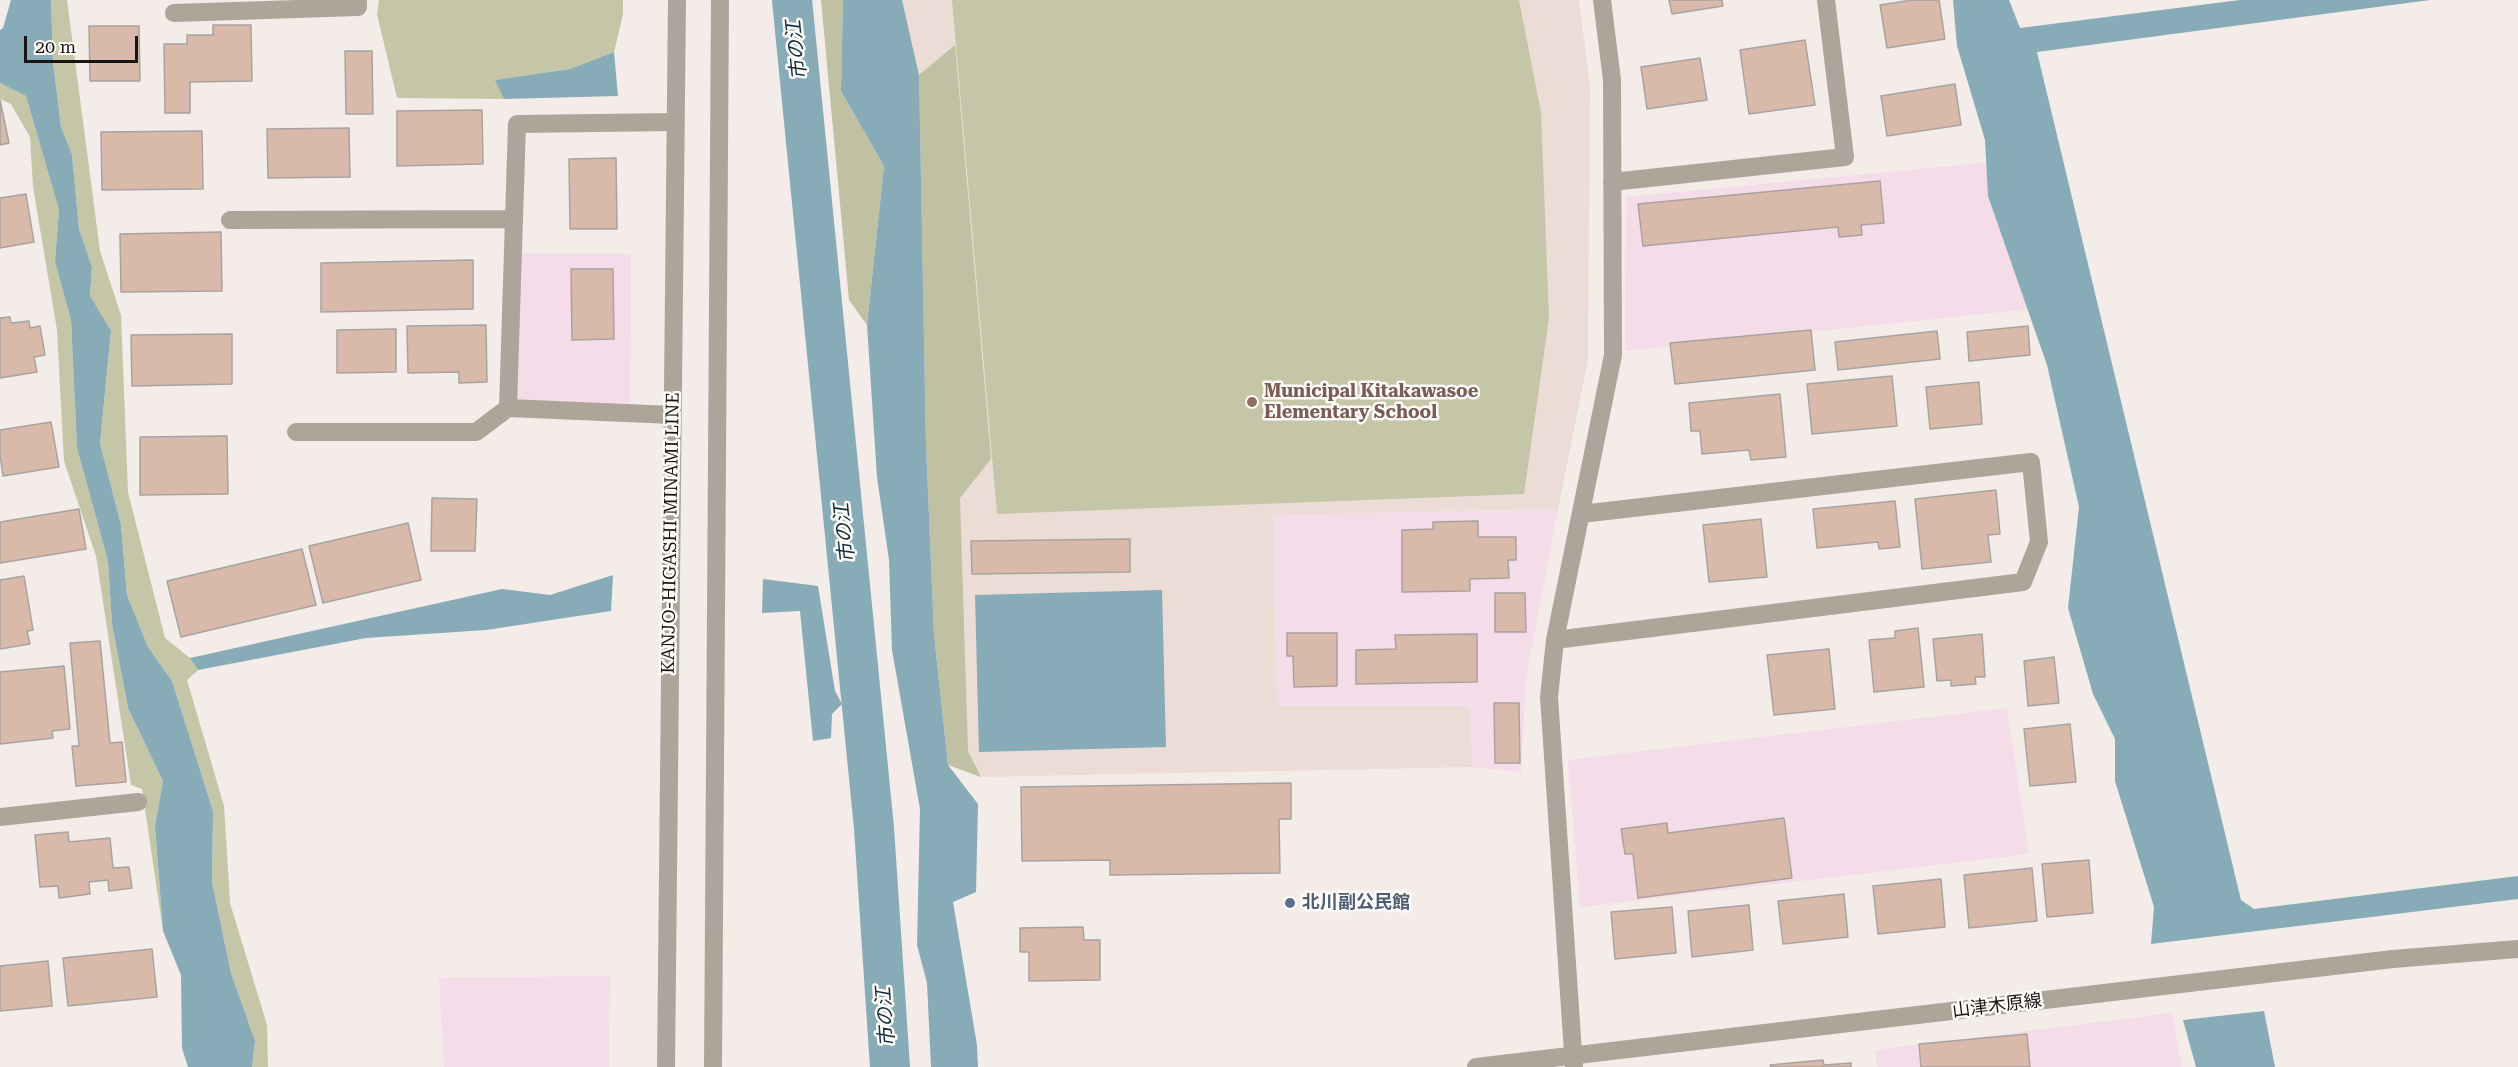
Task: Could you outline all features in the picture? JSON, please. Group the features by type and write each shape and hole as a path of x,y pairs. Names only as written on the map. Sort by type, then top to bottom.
{"street":[{"path":"174,13 358,7 358,0"},
{"name":"KANJO-HIGASHI MINAMI LINE","path":"666,1067 677,0"},
{"path":"713,1067 720,0"},
{"path":"1574,1062 1549,698 1555,640 1613,355 1612,80 1602,0"},
{"path":"1612,182 1845,157 1826,0"},
{"path":"508,408 512,219 517,124 675,122"},
{"path":"230,220 512,219"},
{"path":"296,432 476,432 508,408 672,415"},
{"path":"1555,640 2023,582 2039,542 2031,462 1581,514"},
{"path":"0,817 138,802"},
{"name":"山津木原線","path":"1476,1067 1574,1062 2393,959 2518,949"}],"shaded area":[{"name":"Municipal Kitakawasoe Elementary School","path":"902,0 1579,0 1590,86 1588,359 1558,509 1273,515 1277,706 1469,706 1473,767 981,777 948,765"},
{"path":"2024,159 2060,306 1625,351 1626,197"},
{"path":"520,253 631,254 630,406 516,401"},
{"path":"1558,509 1526,679 1521,772 1473,767 1469,706 1277,706 1273,515"},
{"path":"2007,708 2029,854 1580,907 1568,760"},
{"path":"610,976 609,1067 444,1067 439,978"},
{"path":"2172,1013 2182,1067 1877,1067 1875,1050"}],"green space":[{"path":"51,0 67,0 100,251 121,315 128,492 165,638 190,658 198,670 187,680 224,806 230,903 267,1025 268,1067 252,1067 255,1041 231,973 212,882 213,811 172,681 148,647 127,595 121,525 100,443 111,332 90,297 92,267 79,229 72,156 61,127 53,62"},
{"path":"379,0 623,0 623,14 614,52 570,69 496,80 504,99 397,98 377,14"},
{"path":"821,0 843,0 841,91 884,166 867,325 849,300"},
{"name":"Municipal Kitakawasoe Elementary School","path":"952,0 1519,0 1541,112 1549,318 1524,494 997,514"},
{"path":"955,45 991,459 960,498 968,751 981,777 948,765 934,634 926,445 919,75"},
{"path":"0,83 26,96 59,210 55,262 71,320 77,448 108,561 112,624 128,708 163,781 155,826 163,931 142,789 131,785 96,556 64,461 57,330 33,187 30,137 11,104 0,99"}],"water":[{"path":"11,0 51,0 53,62 61,127 72,155 79,229 92,267 90,296 111,331 100,443 121,525 127,595 148,647 172,681 213,811 212,882 231,973 255,1041 252,1067 188,1067 182,1048 181,975 163,931 155,826 163,781 128,708 112,624 108,561 77,448 71,320 55,262 59,210 26,96 0,83 0,30 3,28"},
{"path":"843,0 902,0 919,75 926,445 934,634 948,765 978,804 976,892 953,902 977,1045 978,1067 931,1067 927,983 917,945 920,809 892,650 889,560 877,477 867,325 884,166 841,91"},
{"path":"1953,0 2009,0 2020,28 2240,0 2430,0 2037,52 2241,900 2254,909 2518,876 2518,899 2151,944 2154,907 2115,781 2115,739 2093,694 2068,608 2079,507 2047,365 1988,196 1985,140 1957,46"},
{"path":"614,52 618,96 504,99 495,80 570,69"},
{"path":"613,575 611,611 486,630 366,638 198,670 190,658 502,589 550,595"},
{"path":"763,579 818,586 835,691 842,704 832,714 831,738 813,741 800,611 762,613"},
{"path":"1162,590 1166,747 979,752 975,595"},
{"path":"2264,1011 2275,1067 2196,1067 2183,1020"}],"building":[{"path":"1669,0 1722,0 1723,6 1672,14"},
{"path":"1912,0 1939,0 1945,39 1887,48 1880,5"},
{"path":"213,25 251,25 252,81 190,82 190,113 165,113 164,44 187,44 187,35 213,35"},
{"path":"89,26 139,26 140,81 90,81"},
{"path":"1805,40 1815,105 1749,114 1740,50"},
{"path":"345,51 372,51 373,114 346,114"},
{"path":"1700,58 1707,100 1647,109 1641,67"},
{"path":"1955,84 1961,125 1887,136 1881,96"},
{"path":"0,100 9,143 0,145"},
{"path":"482,110 483,164 397,166 397,111"},
{"path":"349,128 350,177 268,178 267,129"},
{"path":"202,131 203,189 102,190 101,132"},
{"path":"616,158 617,229 570,229 569,159"},
{"path":"1880,181 1884,223 1861,225 1862,235 1839,237 1838,227 1643,246 1638,204"},
{"path":"26,194 34,242 0,248 0,198"},
{"path":"221,232 222,291 121,292 120,234"},
{"path":"473,260 473,309 321,312 321,263"},
{"path":"571,269 613,269 614,339 572,340"},
{"path":"10,317 11,323 29,321 30,328 40,326 45,355 34,357 37,372 0,378 0,318"},
{"path":"486,325 487,382 459,383 459,372 408,373 407,326"},
{"path":"2028,326 2030,355 1969,361 1967,332"},
{"path":"396,329 396,372 337,373 337,330"},
{"path":"1811,330 1815,370 1675,384 1670,343"},
{"path":"1937,331 1940,359 1838,370 1835,342"},
{"path":"232,334 232,384 132,386 131,335"},
{"path":"1892,376 1897,426 1812,434 1807,384"},
{"path":"1979,382 1982,424 1930,429 1926,387"},
{"path":"1780,394 1786,457 1751,460 1749,450 1702,454 1700,431 1691,431 1689,403"},
{"path":"51,422 59,467 3,476 0,430"},
{"path":"227,436 228,494 140,495 140,437"},
{"path":"1996,490 2000,534 1988,535 1991,562 1922,569 1915,499"},
{"path":"432,498 477,499 475,551 431,551"},
{"path":"1895,501 1900,547 1879,549 1878,542 1817,548 1813,509"},
{"path":"79,509 86,549 0,563 0,522"},
{"path":"1761,519 1767,577 1709,582 1703,525"},
{"path":"1478,521 1478,537 1516,537 1516,560 1508,560 1509,578 1470,579 1470,591 1402,592 1402,530 1433,529 1433,522"},
{"path":"408,523 421,580 323,603 309,546"},
{"path":"1130,539 1130,572 972,574 971,541"},
{"path":"302,549 316,605 181,637 167,581"},
{"path":"24,576 33,630 27,631 30,644 0,649 0,580"},
{"path":"1495,593 1525,593 1526,632 1495,632"},
{"path":"1918,628 1924,687 1874,692 1869,640 1895,638 1895,631"},
{"path":"1287,633 1337,633 1337,686 1294,687 1293,656 1287,656"},
{"path":"1477,634 1477,682 1356,684 1356,650 1396,649 1395,635"},
{"path":"1982,634 1985,677 1975,677 1976,684 1951,686 1951,680 1937,681 1933,639"},
{"path":"100,641 110,743 122,742 126,782 76,786 72,746 79,746 70,643"},
{"path":"1829,649 1835,709 1774,715 1767,655"},
{"path":"2054,657 2059,703 2028,706 2024,661"},
{"path":"64,666 70,729 52,731 53,738 0,744 0,672"},
{"path":"1494,703 1519,703 1520,763 1495,763"},
{"path":"2070,724 2076,782 2030,786 2024,729"},
{"path":"1291,783 1291,819 1279,819 1280,873 1110,875 1110,860 1022,861 1021,787"},
{"path":"1784,818 1792,878 1638,898 1633,854 1625,854 1621,829 1667,823 1668,833"},
{"path":"68,832 69,842 110,838 113,868 129,867 132,888 109,891 108,880 89,882 90,894 59,898 58,886 40,887 35,835"},
{"path":"2089,860 2093,913 2047,917 2042,864"},
{"path":"2032,868 2037,921 1969,928 1964,875"},
{"path":"1941,879 1945,927 1878,934 1873,886"},
{"path":"1844,894 1848,937 1783,944 1778,901"},
{"path":"1749,905 1753,950 1692,957 1688,911"},
{"path":"1672,907 1676,953 1615,959 1611,912"},
{"path":"1083,927 1084,940 1100,940 1100,980 1029,981 1029,952 1020,952 1020,928"},
{"path":"152,949 157,997 68,1006 63,958"},
{"path":"48,961 52,1006 0,1011 0,966"},
{"path":"2027,1034 2030,1067 1921,1067 1919,1044"},
{"path":"1823,1060 1824,1065 1851,1063 1851,1067 1771,1067 1770,1065"}],"waterway":[{"name":"市の江","path":"792,0 874,828 890,1067"}],"place":[{"name":"Municipal Kitakawasoe Elementary School","path":"1252,402"},
{"name":"北川副公民館","path":"1290,903"}]}
